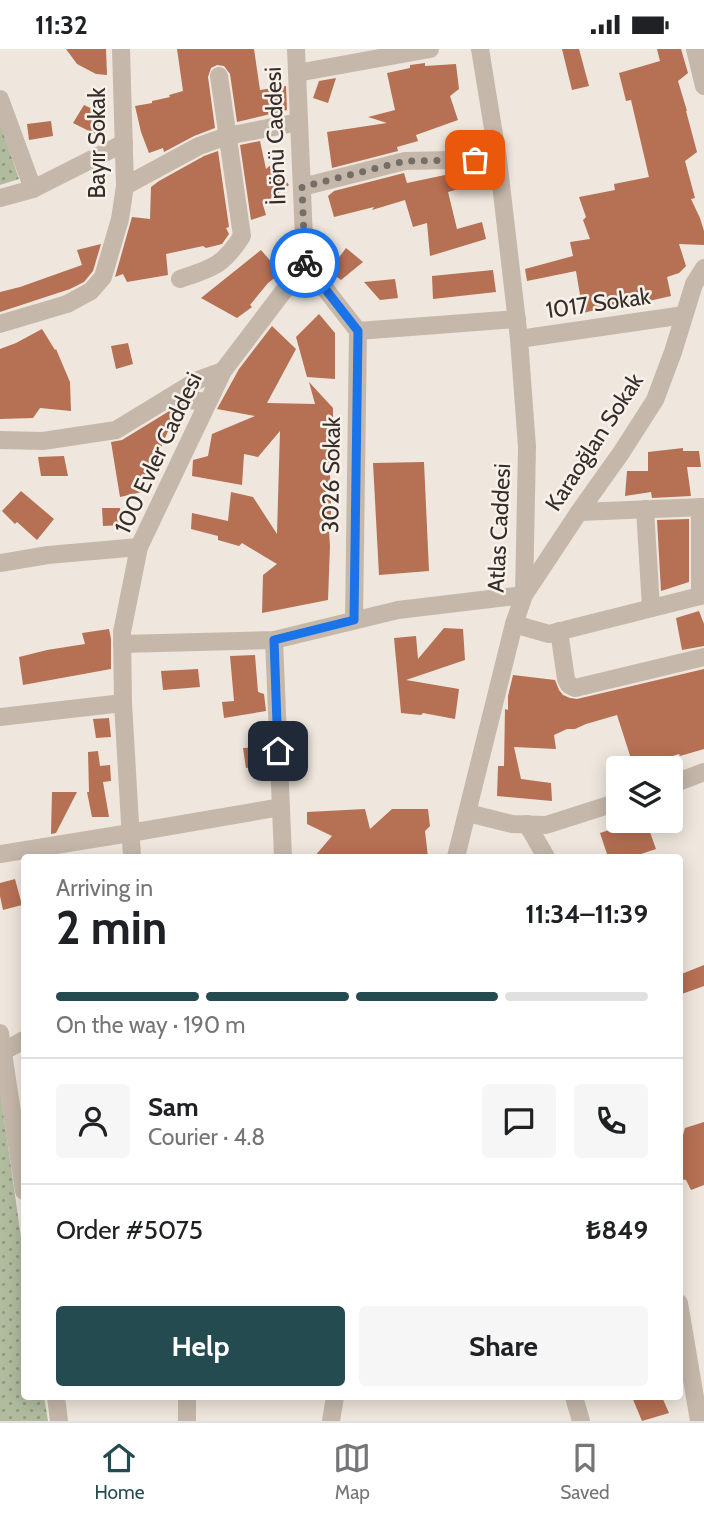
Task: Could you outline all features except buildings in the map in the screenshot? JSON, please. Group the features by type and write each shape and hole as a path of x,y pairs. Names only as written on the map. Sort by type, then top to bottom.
{"street":[{"name":"Bayır Sokak","path":"0,324 67,304 91,291 103,277 120,219 125,186 121,49"},
{"name":"İnönü Caddesi","path":"296,49 305,263"},
{"path":"297,73 430,49"},
{"name":"Atlas Caddesi","path":"457,854 514,624 524,595 527,447 519,339 498,159 480,49"},
{"path":"695,49 704,86"},
{"path":"180,279 214,268 232,251 242,236 219,76"},
{"path":"0,99 33,189"},
{"path":"125,186 199,146 299,122"},
{"path":"0,198 33,189 124,143"},
{"path":"302,187 405,161 498,159"},
{"path":"305,263 358,331 517,319"},
{"name":"100 Evler Caddesi","path":"132,854 123,703 122,632 139,547 223,371 305,263"},
{"name":"Karaoğlan Sokak","path":"524,595 655,400 694,284 704,268"},
{"name":"1017 Sokak","path":"519,339 684,315"},
{"name":"3026 Sokak","path":"354,620 358,331"},
{"path":"0,440 43,441 116,430 198,380 223,371"},
{"path":"169,398 208,402"},
{"path":"514,624 549,634 702,596 702,507 579,512"},
{"path":"645,509 651,608"},
{"path":"0,563 48,555 139,547"},
{"path":"122,644 274,640 398,610 524,595"},
{"path":"559,631 566,679 569,685 575,688 704,657"},
{"path":"274,640 283,854"},
{"path":"0,717 123,703"},
{"path":"683,780 704,772"},
{"path":"468,813 512,824 546,825 606,806"},
{"path":"0,853 281,807"},
{"path":"527,824 544,854"},
{"path":"21,1040 1,1045 21,1172"},
{"path":"683,1323 699,1421"},
{"path":"56,1400 59,1421"},
{"path":"187,1400 187,1421"},
{"path":"331,1421 334,1400"},
{"path":"575,1400 581,1421"}],"green space":[{"path":"0,122 19,179 0,185"},
{"path":"0,1089 21,1238 21,1400 44,1400 48,1421 0,1421"}],"way so far":[{"path":"305,263 302,187 405,161 475,160"}],"route":[{"path":"278,751 274,640 354,620 358,331 305,263"}]}
